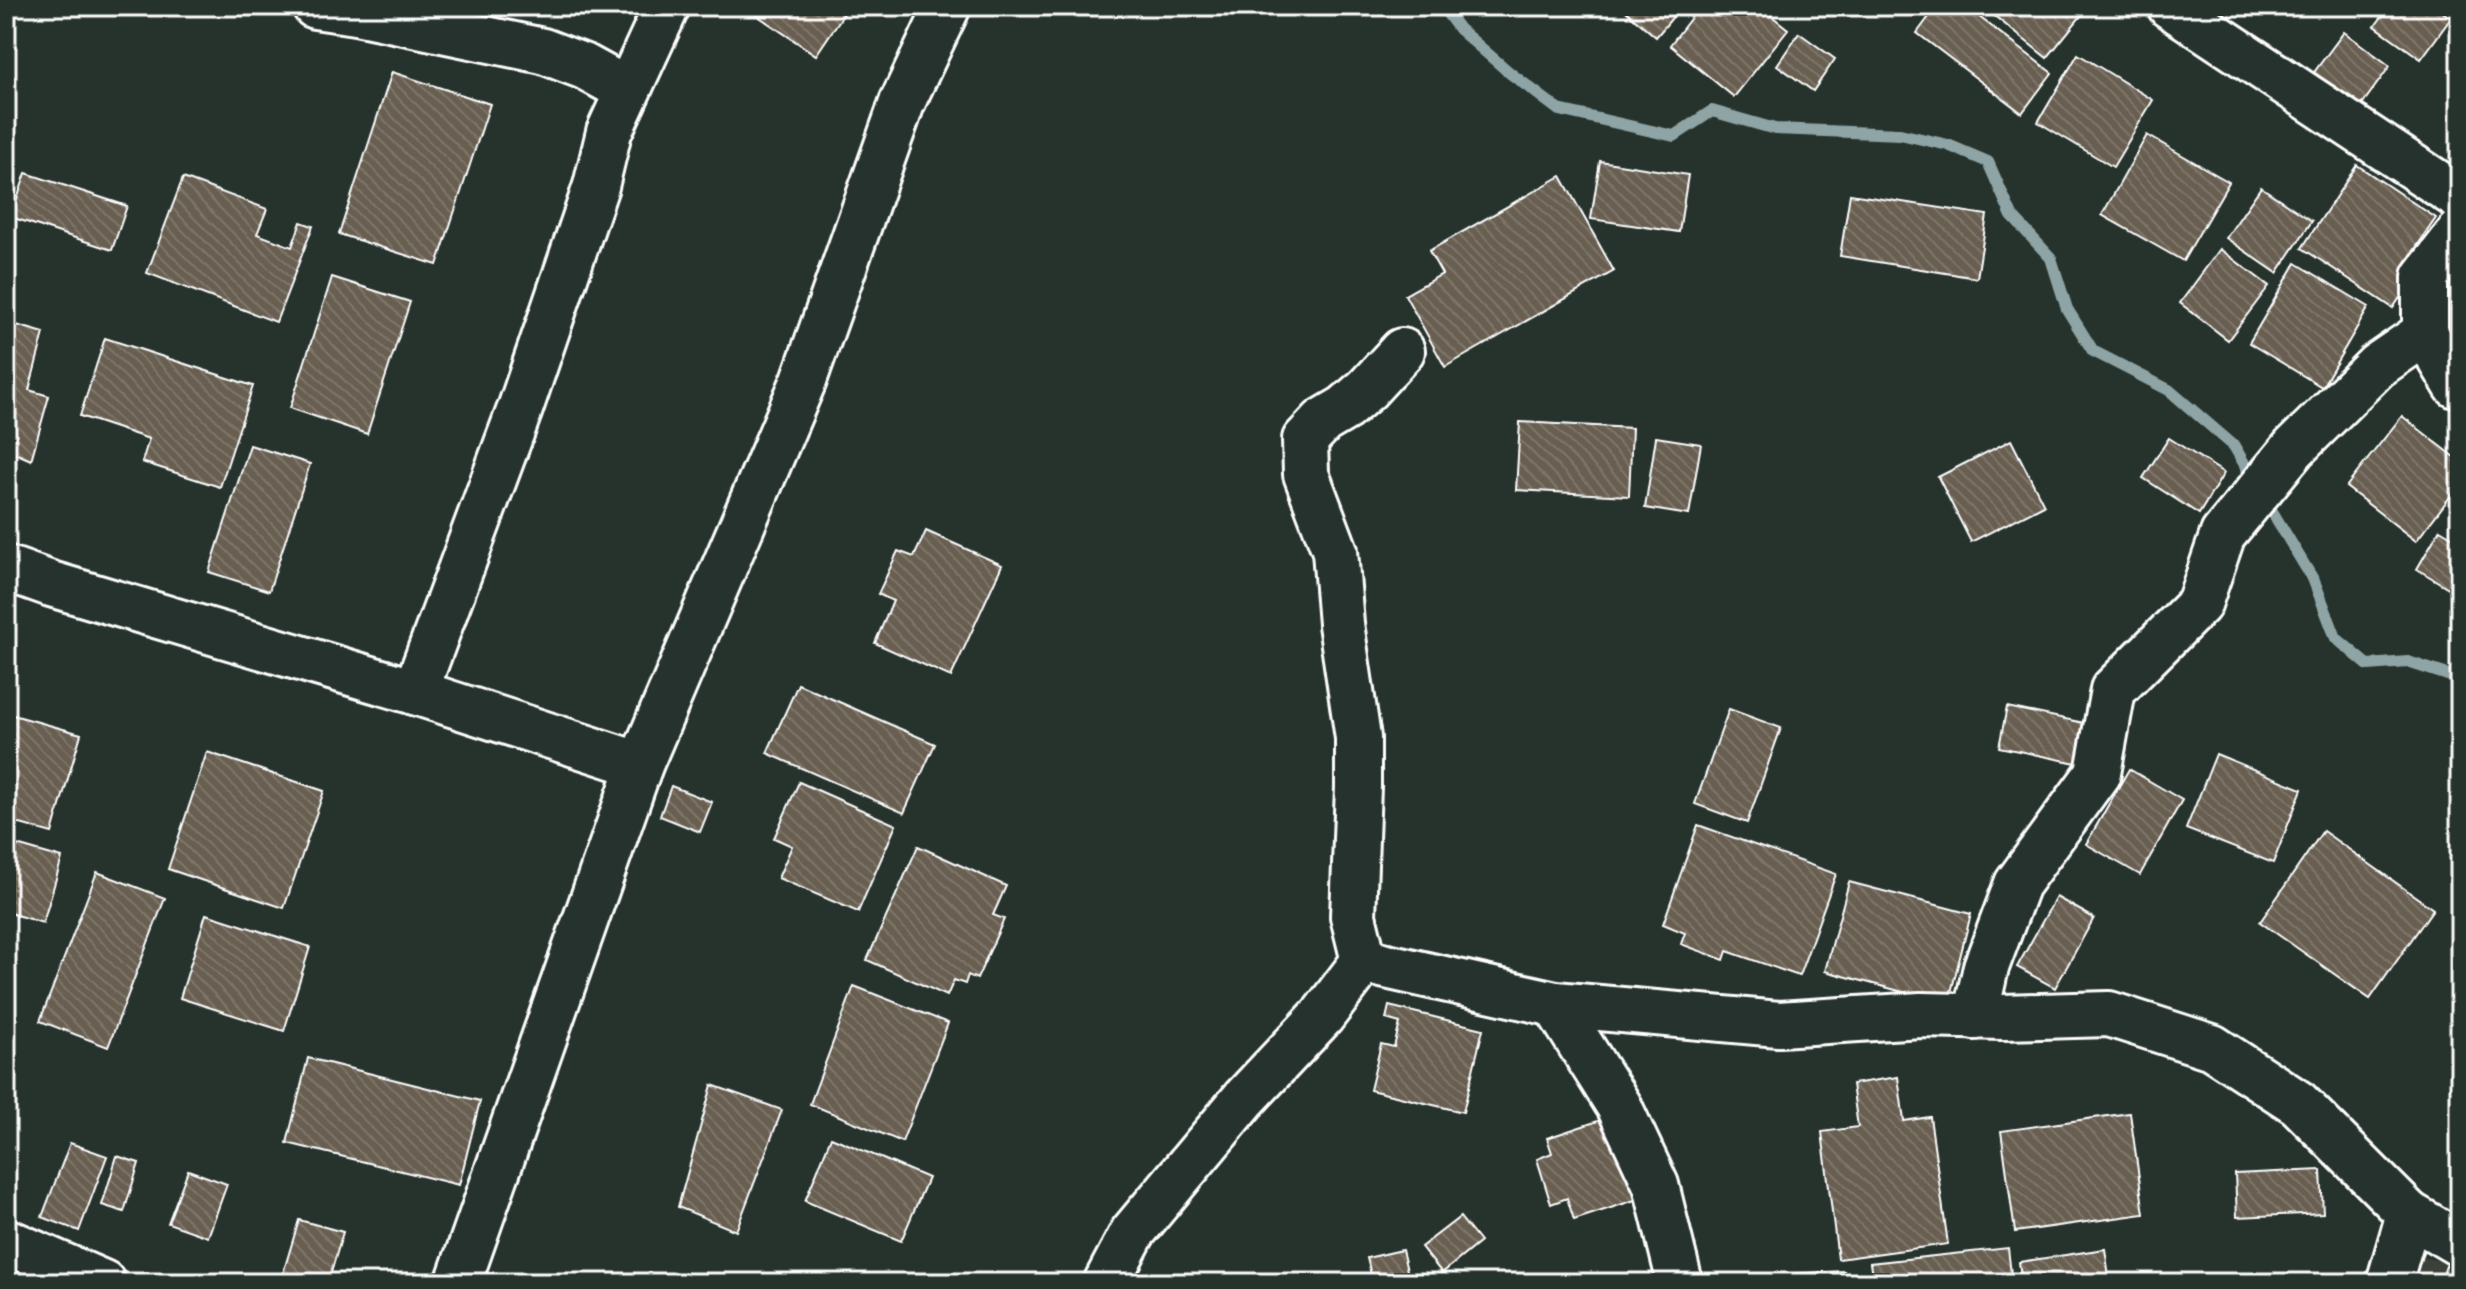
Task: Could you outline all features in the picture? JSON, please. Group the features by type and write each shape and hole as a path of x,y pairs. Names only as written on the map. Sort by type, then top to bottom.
{"street":[{"path":"315,6 543,51 585,67 627,90"},
{"path":"415,692 520,409 596,186 609,132 667,6"},
{"path":"458,1283 640,765 804,380 902,103 948,6"},
{"path":"2170,6 2460,198"},
{"path":"2460,232 2425,277 2425,333 2456,385 2460,386"},
{"path":"1975,1017 1986,967 2017,884 2098,773 2113,690 2199,604 2223,534 2294,448 2377,366 2425,333"},
{"path":"1364,961 1353,916 1358,738 1341,624 1335,551 1306,474 1305,440 1323,421 1345,408 1367,389 1402,351"},
{"path":"6,568 415,692 640,765"},
{"path":"1364,961 1555,1004 1779,1024 1921,1015 2109,1014 2212,1047 2298,1103 2409,1214 2460,1244"},
{"path":"1106,1283 1133,1232 1244,1099 1323,1015 1364,961"},
{"path":"1555,1004 1619,1106 1656,1185 1680,1283"},
{"path":"2389,1283 2409,1214"},
{"path":"6,1241 103,1283"}],"shaded area":[{"path":"2407,1254 2460,1265 2460,1283 2400,1283"}],"building":[{"path":"743,6 849,6 816,55"},
{"path":"1620,6 1682,6 1656,37"},
{"path":"1700,6 1759,6 1788,29 1734,97 1670,45"},
{"path":"1937,6 1965,6 2052,73 2022,113 1917,33"},
{"path":"1982,6 2078,6 2085,11 2047,58"},
{"path":"2390,6 2434,6 2451,18 2421,59 2375,26"},
{"path":"2344,32 2390,66 2355,114 2309,79"},
{"path":"1799,33 1835,59 1813,91 1777,65"},
{"path":"2078,54 2153,100 2113,167 2038,122"},
{"path":"392,72 490,104 437,265 339,234"},
{"path":"2147,135 2229,182 2183,261 2102,215"},
{"path":"1600,161 1688,175 1679,232 1591,219"},
{"path":"2357,165 2436,218 2403,267 2415,275 2393,308 2302,248"},
{"path":"26,173 127,206 112,250 11,217"},
{"path":"1561,176 1614,271 1445,367 1405,295 1442,274 1429,251"},
{"path":"183,178 267,209 257,234 292,247 301,222 313,226 276,322 147,273"},
{"path":"2261,187 2312,221 2277,273 2226,238"},
{"path":"1850,194 1987,215 1977,278 1840,256"},
{"path":"2220,249 2269,286 2228,340 2180,303"},
{"path":"2296,263 2369,307 2322,387 2249,343"},
{"path":"332,277 410,302 367,434 290,408"},
{"path":"6,322 44,333 29,390 49,396 31,460 6,449"},
{"path":"105,338 253,386 220,487 142,462 149,439 80,416"},
{"path":"2402,416 2460,461 2460,484 2416,541 2346,487"},
{"path":"1520,422 1632,428 1629,496 1516,490"},
{"path":"1656,437 1701,444 1689,515 1645,508"},
{"path":"2169,438 2224,473 2199,514 2143,478"},
{"path":"2011,440 2044,505 1971,542 1938,477"},
{"path":"250,445 310,464 269,591 209,572"},
{"path":"2440,529 2460,541 2460,595 2417,569"},
{"path":"926,531 1002,565 951,677 875,643 893,601 878,594 898,551 914,557"},
{"path":"798,684 935,744 904,813 767,753"},
{"path":"2007,707 2094,725 2086,765 1999,747"},
{"path":"1729,709 1781,728 1747,823 1695,804"},
{"path":"6,713 81,734 52,833 6,820"},
{"path":"207,752 324,791 284,908 168,869"},
{"path":"2216,754 2302,789 2273,863 2186,829"},
{"path":"2129,769 2182,800 2140,875 2086,844"},
{"path":"799,782 896,825 858,912 778,878 792,846 774,838"},
{"path":"671,786 712,802 700,832 660,816"},
{"path":"1698,825 1836,874 1799,976 1727,951 1724,960 1681,944 1685,933 1663,924"},
{"path":"2323,831 2433,909 2370,999 2260,922"},
{"path":"6,842 62,858 43,923 6,912"},
{"path":"918,846 1006,886 993,915 1004,919 977,979 968,975 965,984 954,980 947,996 867,960"},
{"path":"97,872 165,898 108,1047 40,1021"},
{"path":"1849,882 1971,914 1948,1004 1825,971"},
{"path":"2056,897 2094,918 2055,988 2017,967"},
{"path":"206,914 310,947 284,1031 180,998"},
{"path":"854,986 948,1023 902,1142 810,1104"},
{"path":"1389,1006 1483,1029 1463,1112 1370,1090 1381,1044 1394,1047 1400,1023 1386,1019"},
{"path":"308,1058 480,1101 459,1185 287,1143"},
{"path":"1898,1077 1904,1121 1930,1117 1948,1244 1838,1259 1822,1132 1858,1127 1852,1084"},
{"path":"712,1085 782,1110 736,1231 678,1207"},
{"path":"2130,1113 2144,1214 2015,1232 2001,1131"},
{"path":"1610,1117 1638,1199 1574,1220 1567,1198 1551,1204 1537,1159 1552,1153 1547,1138"},
{"path":"831,1137 928,1178 901,1241 805,1201"},
{"path":"70,1143 107,1156 79,1231 42,1217"},
{"path":"117,1156 139,1163 124,1212 102,1205"},
{"path":"188,1170 227,1184 208,1237 168,1223"},
{"path":"2321,1170 2323,1213 2237,1217 2235,1174"},
{"path":"1460,1217 1480,1242 1442,1273 1421,1247"},
{"path":"299,1220 343,1232 328,1283 281,1280"},
{"path":"2008,1248 2012,1283 1873,1283 1870,1263"},
{"path":"2105,1249 2110,1283 2022,1283 2019,1262"},
{"path":"1402,1250 1410,1283 1373,1283 1367,1258"},
{"path":"2446,1266 2460,1270 2460,1283 2440,1283"},
{"path":"1844,1271 1844,1283 1789,1283 1789,1274"}],"waterway":[{"path":"1442,6 1459,29 1559,110 1674,136 1712,111 1775,129 1900,134 1948,145 1988,162 2012,216 2051,258 2067,309 2093,351 2169,390 2234,446 2255,482"},
{"path":"2264,498 2314,581 2336,638 2368,665 2408,662 2460,679"}]}
